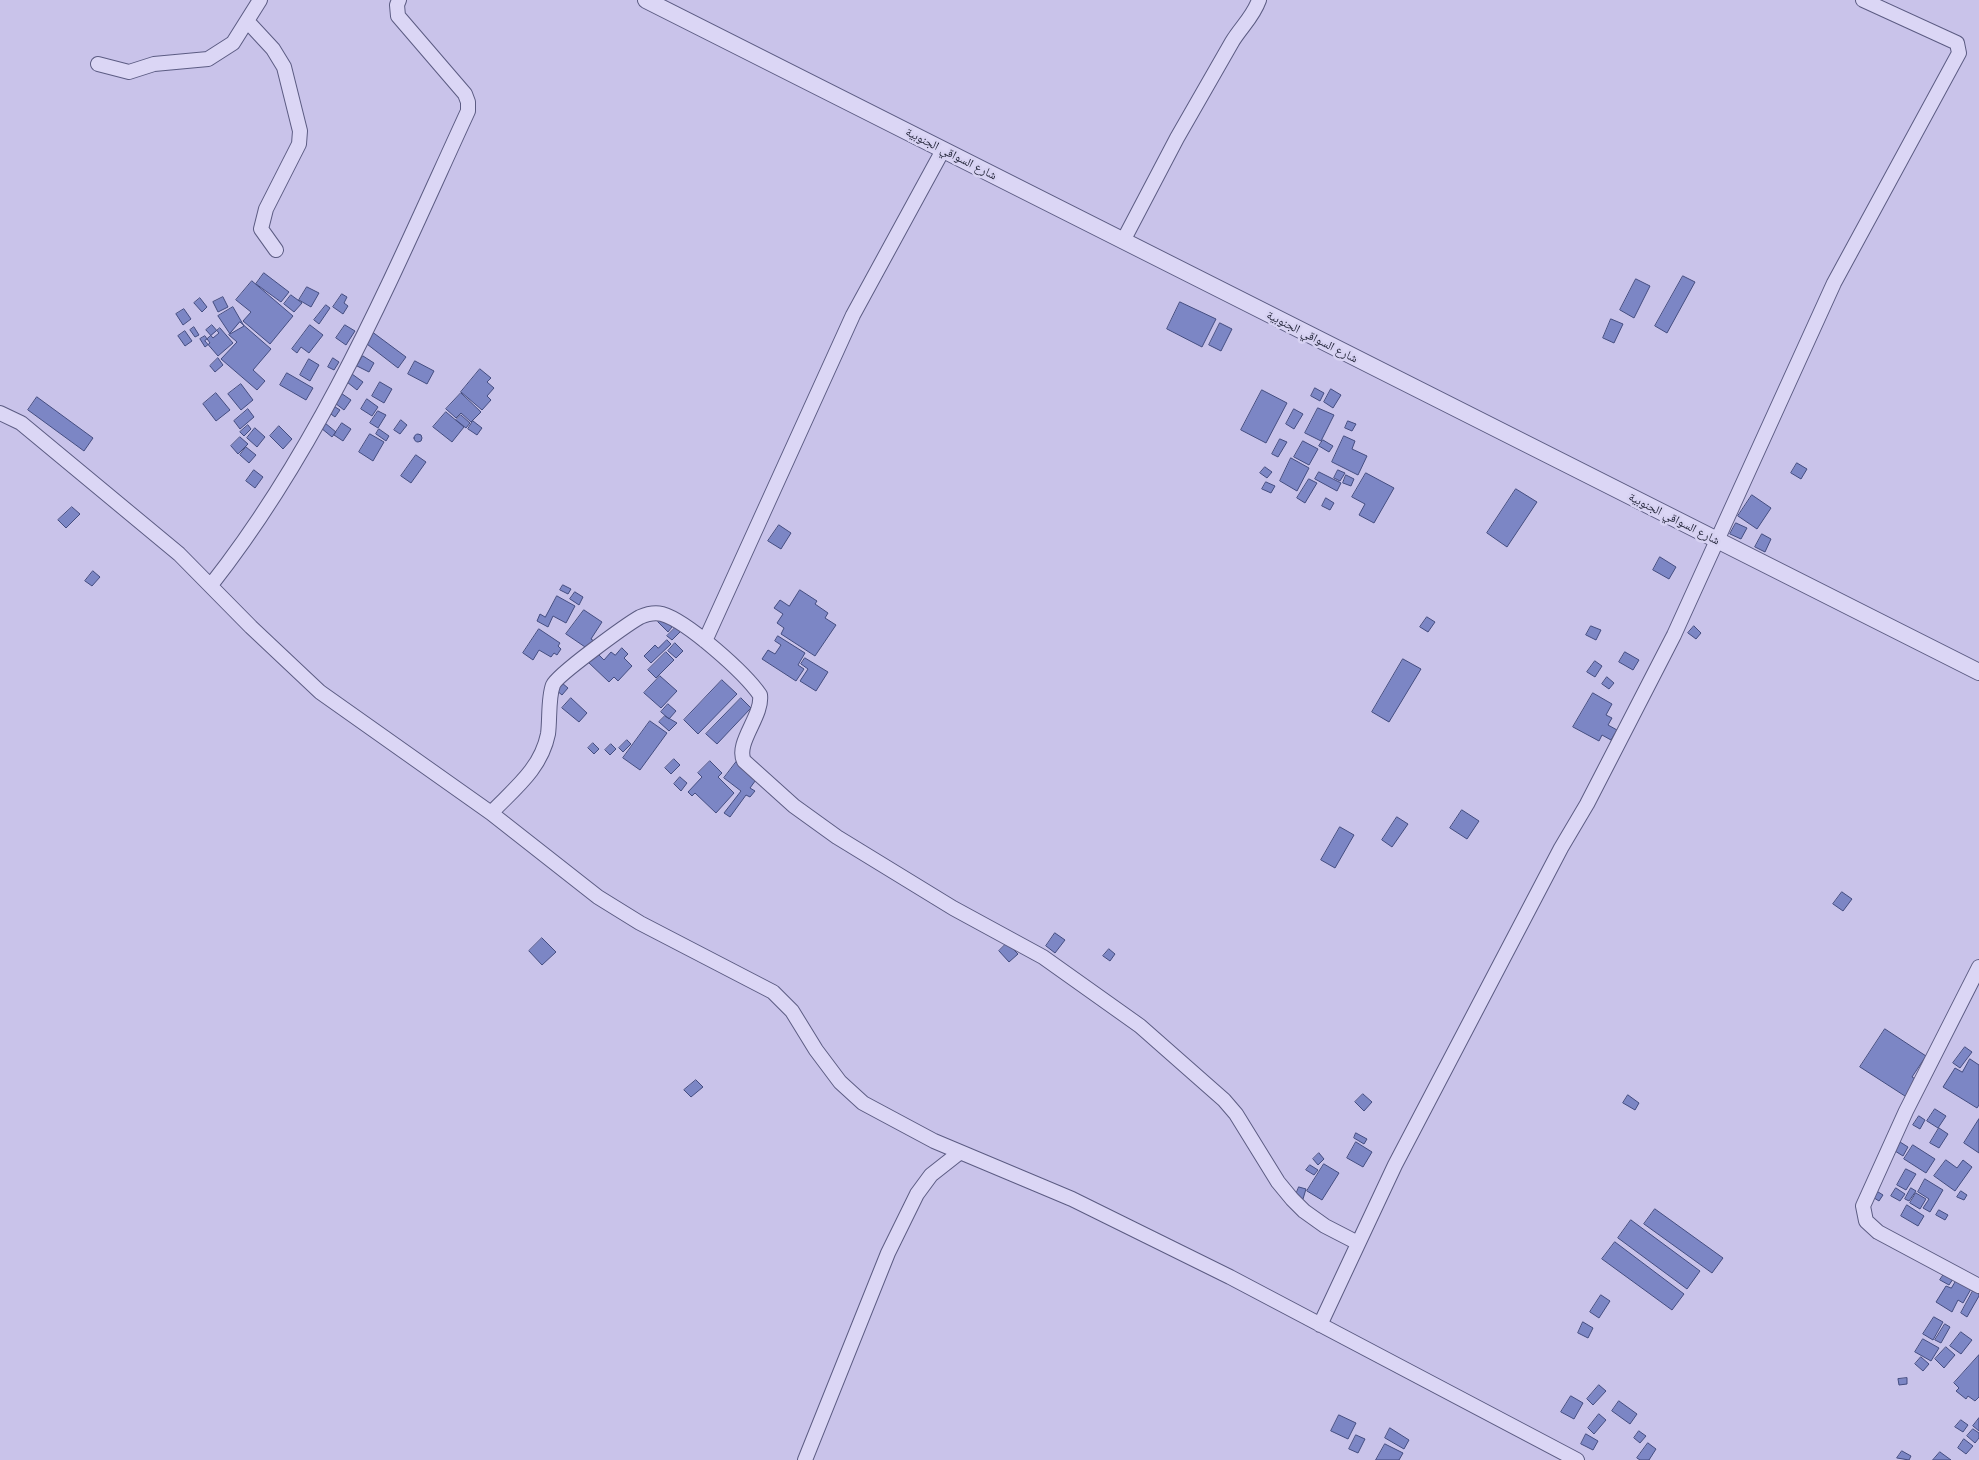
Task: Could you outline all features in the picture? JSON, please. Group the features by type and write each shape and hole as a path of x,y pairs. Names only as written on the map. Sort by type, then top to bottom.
{"street":[{"path":"98,64 129,72 154,64 208,59 232,43 248,22 260,0"},
{"path":"211,585 242,546 311,436 369,324 468,111 465,94 398,16 397,5 399,0"},
{"name":"شارع السواقي الجنوبية","path":"646,0 1979,672"},
{"path":"1123,241 1181,130 1240,28 1252,17 1259,0"},
{"path":"1320,1324 1395,1165 1662,659 1834,282 1959,53 1957,43 1863,0"},
{"path":"248,22 273,49 284,67 300,131 299,144 269,202 261,229 276,250"},
{"path":"705,641 853,315 943,150"},
{"path":"0,414 21,423 179,554 251,627 320,692 491,813 598,897 640,923 773,992 792,1011 816,1050 851,1093 883,1116 959,1153 1072,1199 1230,1277 1577,1460"},
{"path":"491,813 533,770 541,757 547,736 553,684 627,624 649,613 673,618 705,641 760,695 759,711 742,750 744,761 794,806 837,837 953,908 1043,956 1140,1026 1165,1046 1236,1114 1278,1182 1304,1211 1325,1226 1358,1243"},
{"path":"1979,967 1906,1112 1864,1206 1866,1221 1878,1232 1979,1286"},
{"path":"805,1460 888,1253 917,1194 931,1176 959,1153"}],"building":[{"path":"264,273 289,292 281,302 256,284"},
{"path":"1683,276 1695,282 1667,333 1655,326"},
{"path":"1636,279 1650,286 1634,318 1620,310"},
{"path":"252,281 293,316 270,344 243,321 251,312 236,300"},
{"path":"307,287 319,293 311,307 299,300"},
{"path":"342,294 347,297 344,303 348,306 343,314 333,307"},
{"path":"291,295 302,303 294,312 284,304"},
{"path":"223,297 228,307 218,312 213,302"},
{"path":"200,298 207,307 202,312 194,303"},
{"path":"1180,302 1216,319 1202,347 1167,329"},
{"path":"326,305 330,308 319,324 314,320"},
{"path":"233,307 244,326 230,334 218,316"},
{"path":"184,309 191,319 183,325 176,314"},
{"path":"1611,319 1623,324 1614,343 1603,338"},
{"path":"240,322 271,349 253,370 265,381 257,390 221,359 237,342 229,335"},
{"path":"1220,323 1232,329 1221,351 1209,345"},
{"path":"212,325 219,333 213,338 206,330"},
{"path":"310,325 323,335 309,353 301,347 297,353 292,349"},
{"path":"345,325 355,331 346,345 336,338"},
{"path":"194,327 199,335 195,337 190,330"},
{"path":"220,328 233,343 218,356 205,341"},
{"path":"185,331 192,341 185,346 178,336"},
{"path":"371,331 406,357 398,368 363,341"},
{"path":"205,336 210,343 205,347 200,339"},
{"path":"363,356 374,363 369,372 357,366"},
{"path":"218,358 223,365 215,372 210,366"},
{"path":"333,358 339,362 334,370 328,367"},
{"path":"309,359 319,365 310,381 300,375"},
{"path":"415,361 434,371 427,384 408,374"},
{"path":"480,369 491,378 487,382 494,388 487,396 491,400 482,410 461,392"},
{"path":"287,373 313,388 306,400 280,385"},
{"path":"352,374 363,382 357,390 347,382"},
{"path":"380,382 392,389 384,403 372,396"},
{"path":"241,384 253,400 241,410 228,394"},
{"path":"1315,388 1324,393 1320,401 1311,396"},
{"path":"1331,389 1341,395 1333,408 1324,402"},
{"path":"1262,390 1287,403 1266,443 1241,430"},
{"path":"338,391 351,400 344,410 331,400"},
{"path":"216,393 230,410 216,421 203,404"},
{"path":"461,393 481,412 471,422 461,413 456,418 446,409"},
{"path":"37,397 93,438 84,451 28,410"},
{"path":"367,399 378,407 372,416 361,409"},
{"path":"332,405 340,410 335,417 328,412"},
{"path":"1318,408 1334,415 1321,441 1305,433"},
{"path":"248,409 254,417 240,429 234,421"},
{"path":"1294,409 1303,414 1294,429 1286,424"},
{"path":"378,411 386,415 378,428 370,423"},
{"path":"446,412 464,427 452,442 433,427"},
{"path":"461,415 470,423 466,428 456,420"},
{"path":"401,420 407,425 400,434 394,430"},
{"path":"473,421 482,428 477,435 468,429"},
{"path":"1348,421 1356,424 1352,431 1345,428"},
{"path":"325,423 336,432 332,437 321,428"},
{"path":"342,423 351,429 343,441 334,435"},
{"path":"248,425 251,429 244,436 240,432"},
{"path":"279,426 292,439 283,449 270,436"},
{"path":"255,428 265,437 257,447 247,438"},
{"path":"379,429 389,436 386,441 376,434"},
{"path":"370,434 384,442 373,461 359,452"},
{"path":"418,434 422,438 418,442 414,438"},
{"path":"1344,436 1355,441 1352,449 1367,456 1358,475 1332,462"},
{"path":"240,437 248,444 238,454 231,446"},
{"path":"1280,439 1287,442 1278,457 1272,454"},
{"path":"1323,440 1333,446 1329,452 1319,446"},
{"path":"1303,441 1318,449 1309,465 1294,457"},
{"path":"246,447 256,455 249,463 240,455"},
{"path":"416,455 426,462 411,483 401,476"},
{"path":"1291,458 1309,468 1297,491 1280,481"},
{"path":"1797,463 1807,469 1801,479 1791,473"},
{"path":"1265,467 1272,472 1267,478 1260,473"},
{"path":"254,470 263,477 255,488 246,481"},
{"path":"1338,470 1345,473 1340,481 1334,478"},
{"path":"1319,472 1341,483 1337,491 1315,479"},
{"path":"1366,473 1394,488 1374,523 1359,515 1365,504 1352,497"},
{"path":"1346,475 1354,479 1351,486 1343,483"},
{"path":"1309,479 1317,483 1305,503 1297,498"},
{"path":"1266,482 1275,486 1271,493 1262,489"},
{"path":"1516,489 1537,502 1507,547 1487,533"},
{"path":"1752,495 1771,508 1757,529 1738,516"},
{"path":"1326,498 1334,503 1330,510 1322,506"},
{"path":"72,507 80,514 66,528 58,520"},
{"path":"1736,523 1747,528 1741,539 1730,534"},
{"path":"779,525 791,533 781,549 768,541"},
{"path":"1762,534 1771,539 1765,552 1755,547"},
{"path":"1660,557 1676,567 1669,579 1653,570"},
{"path":"93,571 100,577 92,586 85,581"},
{"path":"563,585 571,589 568,594 560,590"},
{"path":"800,590 817,601 815,604 828,613 825,618 836,625 815,656 781,634 784,628 777,623 783,614 774,608 780,600 789,606"},
{"path":"575,592 583,597 579,605 570,599"},
{"path":"557,596 575,606 566,623 553,616 548,627 537,621 540,614 545,617"},
{"path":"584,610 602,622 591,639 594,641 588,649 566,634"},
{"path":"1427,617 1435,622 1428,632 1420,627"},
{"path":"662,618 672,627 668,632 658,622"},
{"path":"677,626 682,630 672,640 667,636"},
{"path":"1591,626 1601,630 1596,640 1586,635"},
{"path":"1694,626 1701,633 1696,639 1688,633"},
{"path":"539,629 560,643 558,646 561,649 557,655 554,653 551,657 539,650 533,660 523,653"},
{"path":"778,636 805,653 798,665 804,669 796,681 762,659 768,650 775,654 781,645 775,641"},
{"path":"667,640 671,644 651,663 644,656 655,645 658,648"},
{"path":"675,643 683,651 676,658 668,651"},
{"path":"622,648 628,654 624,658 632,666 618,681 614,677 609,682 588,662 596,652 604,660 611,652 615,655"},
{"path":"666,652 674,660 656,678 648,670"},
{"path":"1625,652 1639,660 1633,670 1619,662"},
{"path":"805,658 828,672 816,691 800,681 808,669 801,664"},
{"path":"1403,659 1421,669 1389,722 1372,712"},
{"path":"1595,661 1602,666 1595,677 1587,672"},
{"path":"660,676 677,691 661,708 644,693"},
{"path":"1607,677 1614,683 1609,689 1602,684"},
{"path":"722,680 737,694 698,734 684,720"},
{"path":"562,683 568,688 562,695 556,690"},
{"path":"1593,693 1612,704 1606,715 1612,718 1608,725 1617,730 1611,740 1602,735 1599,741 1573,727"},
{"path":"571,698 587,713 579,722 562,708"},
{"path":"741,698 751,708 717,744 706,734"},
{"path":"668,704 676,711 669,719 661,712"},
{"path":"665,716 677,723 669,731 659,722"},
{"path":"650,721 667,733 640,770 623,758"},
{"path":"627,740 631,744 623,752 619,748"},
{"path":"593,743 599,749 594,754 588,748"},
{"path":"611,744 616,749 610,755 605,750"},
{"path":"674,759 680,765 671,774 665,768"},
{"path":"710,761 722,773 718,777 734,793 716,813 695,793 692,796 688,792 702,777 698,773"},
{"path":"737,761 758,777 750,788 755,791 750,797 746,795 730,817 724,813 741,791 724,778"},
{"path":"680,777 687,783 681,791 674,784"},
{"path":"1462,810 1479,821 1467,839 1450,828"},
{"path":"1397,817 1408,824 1392,847 1382,840"},
{"path":"1340,827 1354,835 1335,868 1321,860"},
{"path":"1842,892 1852,899 1843,911 1833,904"},
{"path":"1055,933 1065,940 1055,953 1046,946"},
{"path":"542,938 556,952 542,965 529,951"},
{"path":"1007,943 1018,954 1009,962 999,951"},
{"path":"1109,949 1115,954 1110,961 1103,956"},
{"path":"1885,1029 1926,1056 1912,1077 1919,1081 1908,1098 1860,1067"},
{"path":"1965,1047 1972,1052 1960,1068 1953,1063"},
{"path":"1970,1059 1979,1065 1979,1105 1977,1108 1943,1087 1955,1068 1962,1072"},
{"path":"696,1080 703,1087 691,1097 684,1090"},
{"path":"1363,1094 1372,1102 1364,1111 1355,1102"},
{"path":"1628,1095 1639,1103 1635,1110 1623,1103"},
{"path":"1935,1109 1946,1116 1938,1128 1927,1121"},
{"path":"1919,1116 1925,1120 1920,1129 1913,1125"},
{"path":"1979,1119 1979,1153 1964,1143"},
{"path":"1939,1128 1948,1134 1939,1148 1930,1143"},
{"path":"1356,1133 1367,1139 1364,1144 1354,1138"},
{"path":"1356,1142 1372,1152 1363,1167 1347,1158"},
{"path":"1900,1142 1908,1147 1903,1156 1895,1151"},
{"path":"1913,1145 1935,1159 1926,1173 1904,1159"},
{"path":"1319,1153 1324,1159 1318,1165 1313,1159"},
{"path":"1946,1160 1957,1168 1963,1160 1972,1167 1955,1191 1934,1176"},
{"path":"1324,1164 1339,1173 1322,1200 1307,1191"},
{"path":"1310,1165 1318,1170 1314,1175 1306,1170"},
{"path":"1906,1169 1916,1174 1906,1190 1897,1185"},
{"path":"1925,1179 1943,1190 1930,1212 1923,1208 1929,1199 1918,1192"},
{"path":"1299,1187 1306,1189 1303,1199 1295,1197"},
{"path":"1896,1188 1905,1194 1900,1201 1891,1196"},
{"path":"1911,1188 1916,1191 1909,1201 1905,1199"},
{"path":"1875,1190 1883,1195 1879,1201 1871,1196"},
{"path":"1961,1191 1967,1195 1964,1200 1957,1197"},
{"path":"1916,1193 1926,1199 1920,1209 1910,1203"},
{"path":"1907,1205 1924,1216 1918,1226 1901,1216"},
{"path":"1655,1209 1723,1258 1712,1273 1644,1224"},
{"path":"1939,1210 1948,1215 1945,1220 1936,1215"},
{"path":"1631,1220 1700,1271 1687,1289 1618,1238"},
{"path":"1615,1242 1684,1294 1672,1310 1602,1259"},
{"path":"1944,1274 1953,1279 1949,1285 1940,1280"},
{"path":"1956,1281 1971,1289 1963,1303 1958,1300 1952,1312 1936,1302 1946,1286 1951,1288"},
{"path":"1974,1289 1979,1292 1979,1296 1967,1317 1961,1313"},
{"path":"1601,1295 1610,1301 1599,1318 1590,1312"},
{"path":"1934,1317 1943,1322 1933,1340 1923,1334"},
{"path":"1583,1322 1593,1328 1588,1338 1578,1333"},
{"path":"1945,1324 1950,1327 1941,1343 1935,1340"},
{"path":"1961,1332 1972,1340 1961,1354 1950,1346"},
{"path":"1923,1339 1939,1348 1931,1361 1915,1352"},
{"path":"1946,1347 1955,1355 1944,1368 1935,1359"},
{"path":"1979,1355 1979,1397 1975,1401 1968,1396 1966,1399 1956,1391 1959,1388 1954,1383"},
{"path":"1921,1357 1929,1364 1923,1371 1915,1364"},
{"path":"1907,1378 1907,1384 1899,1385 1898,1379"},
{"path":"1599,1385 1606,1391 1593,1405 1587,1399"},
{"path":"1571,1396 1583,1403 1574,1419 1561,1412"},
{"path":"1619,1401 1637,1414 1630,1424 1612,1411"},
{"path":"1599,1414 1606,1420 1594,1434 1588,1428"},
{"path":"1339,1415 1356,1423 1348,1439 1331,1431"},
{"path":"1979,1418 1979,1431 1973,1426"},
{"path":"1961,1420 1968,1425 1963,1432 1955,1427"},
{"path":"1390,1428 1409,1440 1404,1449 1385,1438"},
{"path":"1973,1429 1979,1433 1979,1438 1975,1443 1967,1436"},
{"path":"1639,1431 1646,1436 1640,1443 1634,1438"},
{"path":"1586,1434 1598,1441 1593,1450 1581,1444"},
{"path":"1356,1435 1365,1439 1358,1453 1349,1449"},
{"path":"1964,1439 1973,1446 1966,1454 1958,1448"},
{"path":"1648,1443 1656,1449 1649,1460 1640,1460 1637,1458"},
{"path":"1385,1444 1403,1453 1399,1460 1376,1460"},
{"path":"1902,1451 1911,1456 1909,1460 1897,1458"},
{"path":"1940,1452 1951,1460 1933,1460"}]}
